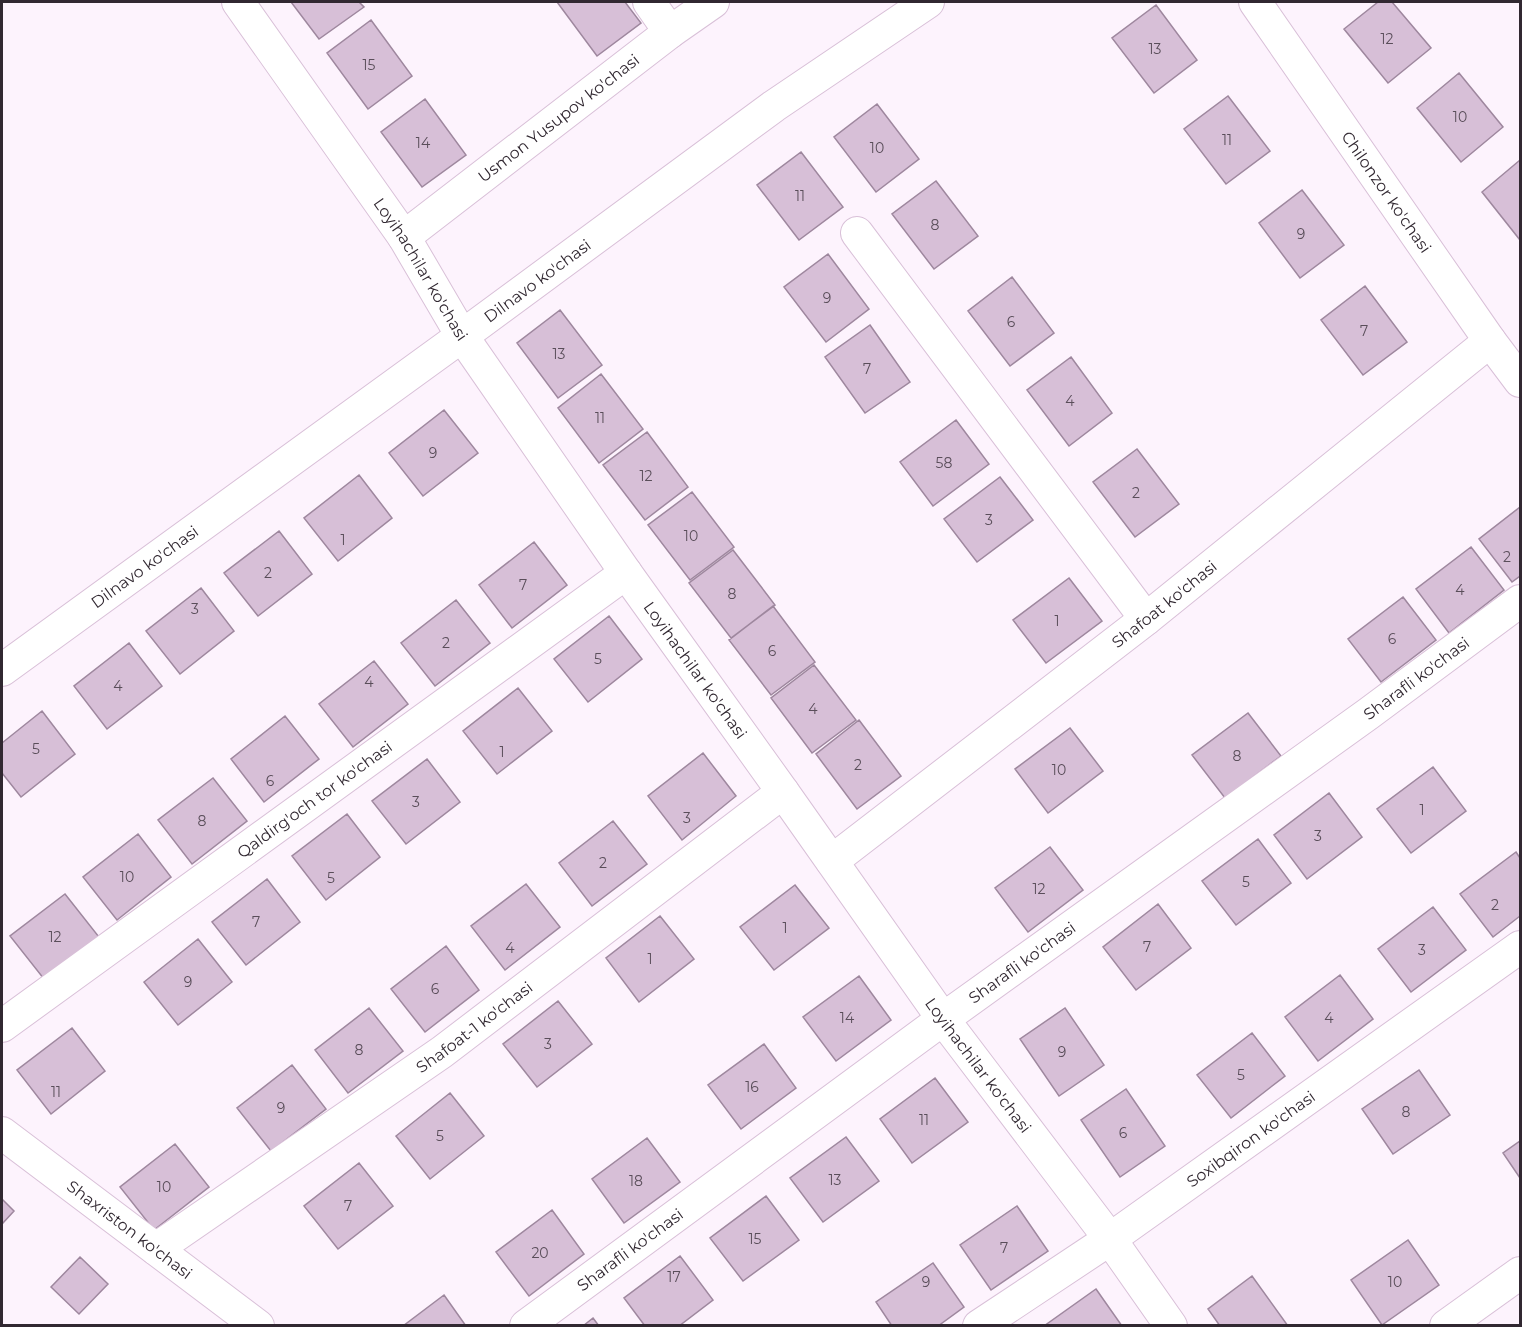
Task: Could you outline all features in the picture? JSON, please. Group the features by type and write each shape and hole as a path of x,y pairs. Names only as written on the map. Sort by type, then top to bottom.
{"street":[{"name":"Loyihachilar ko'chasi","path":"238,2 404,237 462,336 626,573 943,1019 1110,1239 1171,1326"},
{"path":"649,2 670,32"},
{"name":"Usmon Yusupov ko'chasi","path":"404,237 670,32 713,2"},
{"name":"Dilnavo ko'chasi","path":"2,670 774,106 928,2"},
{"name":"Chilonzor ko'chasi","path":"1255,2 1490,341 1521,381"},
{"path":"857,233 1146,619"},
{"name":"Shafoat ko'chasi","path":"832,861 1146,619 1490,341"},
{"name":"Qaldirg'och tor ko'chasi","path":"2,1026 626,573"},
{"name":"Sharafli ko'chasi","path":"526,1326 943,1019 1368,714 1521,601"},
{"name":"Shafoat-1 ko'chasi","path":"156,1250 442,1052 783,792"},
{"name":"Soxibqiron ko'chasi","path":"979,1326 1110,1239 1521,948"},
{"name":"Shaxriston ko'chasi","path":"2,1133 258,1326"},
{"path":"1446,1326 1521,1273"}],"building":[{"path":"291,2 359,2 364,7 319,39"},
{"path":"557,2 625,2 641,23 597,56"},
{"path":"1378,2 1392,2 1431,48 1388,83 1344,29"},
{"path":"1156,5 1197,60 1154,93 1112,38"},
{"path":"371,20 412,76 368,109 327,53"},
{"path":"1459,73 1503,127 1461,162 1417,108"},
{"path":"1228,96 1270,151 1226,184 1184,129"},
{"path":"425,99 466,155 422,187 381,132"},
{"path":"877,104 919,159 876,192 834,137"},
{"path":"801,152 843,207 799,240 757,185"},
{"path":"1520,160 1520,240 1482,192"},
{"path":"936,181 978,236 934,269 892,214"},
{"path":"1302,190 1344,245 1300,278 1259,223"},
{"path":"828,254 869,309 826,342 784,287"},
{"path":"1012,277 1054,333 1010,366 968,311"},
{"path":"1365,286 1407,342 1363,375 1321,320"},
{"path":"560,310 602,365 558,398 517,343"},
{"path":"870,325 910,382 865,413 825,357"},
{"path":"1071,357 1112,413 1069,446 1027,390"},
{"path":"601,374 643,429 599,463 558,408"},
{"path":"444,410 478,453 423,496 389,453"},
{"path":"956,420 989,464 933,506 900,462"},
{"path":"647,432 688,487 645,520 603,465"},
{"path":"1137,449 1179,504 1135,537 1093,482"},
{"path":"359,475 392,518 338,561 304,518"},
{"path":"1000,477 1033,520 977,562 944,519"},
{"path":"692,492 734,547 690,580 648,525"},
{"path":"1520,507 1520,576 1512,582 1479,539"},
{"path":"279,531 312,574 258,616 224,573"},
{"path":"534,542 567,585 512,628 479,585"},
{"path":"1471,547 1504,590 1449,633 1416,589"},
{"path":"733,550 775,605 731,638 689,583"},
{"path":"1069,578 1102,621 1046,663 1013,620"},
{"path":"201,588 234,631 180,674 146,631"},
{"path":"1403,597 1436,640 1381,682 1348,639"},
{"path":"456,600 490,643 435,686 401,643"},
{"path":"773,606 815,662 771,695 729,640"},
{"path":"609,616 642,659 588,702 554,659"},
{"path":"129,643 162,686 107,729 74,686"},
{"path":"374,661 408,704 353,747 319,704"},
{"path":"814,665 856,720 812,753 771,698"},
{"path":"518,688 552,731 497,774 463,731"},
{"path":"42,711 75,754 21,797 2,773 2,743"},
{"path":"1248,713 1281,756 1225,798 1192,755"},
{"path":"285,716 319,759 264,802 231,759"},
{"path":"859,720 901,776 857,809 816,754"},
{"path":"1070,728 1103,771 1048,813 1015,769"},
{"path":"703,753 736,796 682,840 648,796"},
{"path":"427,759 460,802 406,844 372,801"},
{"path":"1433,767 1466,811 1411,853 1377,809"},
{"path":"213,778 247,821 192,864 158,820"},
{"path":"1329,793 1362,837 1307,879 1274,835"},
{"path":"347,814 380,857 326,900 292,856"},
{"path":"613,821 647,864 592,906 559,863"},
{"path":"138,834 171,877 117,920 83,877"},
{"path":"1258,839 1291,883 1236,925 1202,881"},
{"path":"1050,847 1083,890 1028,932 995,888"},
{"path":"1516,852 1520,858 1520,916 1493,937 1460,894"},
{"path":"267,879 300,922 246,965 212,922"},
{"path":"526,884 560,927 505,970 471,926"},
{"path":"795,885 829,928 774,970 740,927"},
{"path":"65,894 99,937 44,979 10,936"},
{"path":"1158,904 1191,948 1136,990 1103,947"},
{"path":"1433,907 1466,950 1411,992 1378,949"},
{"path":"660,916 694,959 639,1002 606,958"},
{"path":"198,939 232,982 178,1025 144,982"},
{"path":"446,946 479,990 425,1032 391,989"},
{"path":"1340,975 1373,1019 1318,1061 1285,1017"},
{"path":"859,976 891,1020 836,1061 803,1017"},
{"path":"558,1001 592,1044 537,1087 503,1044"},
{"path":"369,1008 403,1051 348,1093 315,1050"},
{"path":"1065,1008 1104,1065 1059,1096 1020,1039"},
{"path":"72,1028 105,1071 51,1114 17,1070"},
{"path":"1252,1033 1285,1076 1231,1118 1197,1075"},
{"path":"764,1044 796,1088 741,1129 708,1085"},
{"path":"292,1065 326,1109 271,1151 237,1108"},
{"path":"1419,1070 1450,1115 1393,1154 1362,1109"},
{"path":"935,1078 968,1122 912,1163 880,1119"},
{"path":"1126,1089 1165,1146 1120,1177 1081,1120"},
{"path":"450,1093 484,1136 430,1179 396,1136"},
{"path":"846,1137 879,1181 823,1222 790,1178"},
{"path":"647,1138 680,1182 624,1223 592,1179"},
{"path":"1520,1141 1520,1178 1503,1153"},
{"path":"175,1144 209,1187 154,1230 120,1187"},
{"path":"359,1163 393,1206 338,1249 304,1206"},
{"path":"766,1196 799,1240 743,1281 710,1238"},
{"path":"2,1199 14,1211 2,1224"},
{"path":"1017,1206 1048,1251 991,1290 960,1245"},
{"path":"552,1210 584,1254 529,1296 496,1252"},
{"path":"1408,1240 1439,1285 1382,1325 1351,1280"},
{"path":"680,1256 713,1300 679,1326 645,1326 624,1298"},
{"path":"80,1257 108,1284 79,1314 51,1287"},
{"path":"933,1263 964,1307 938,1326 892,1326 876,1302"},
{"path":"1252,1276 1288,1326 1220,1326 1208,1309"},
{"path":"1096,1289 1122,1326 1044,1326"},
{"path":"444,1295 466,1326 403,1326"},
{"path":"593,1318 599,1326 583,1326"}]}
